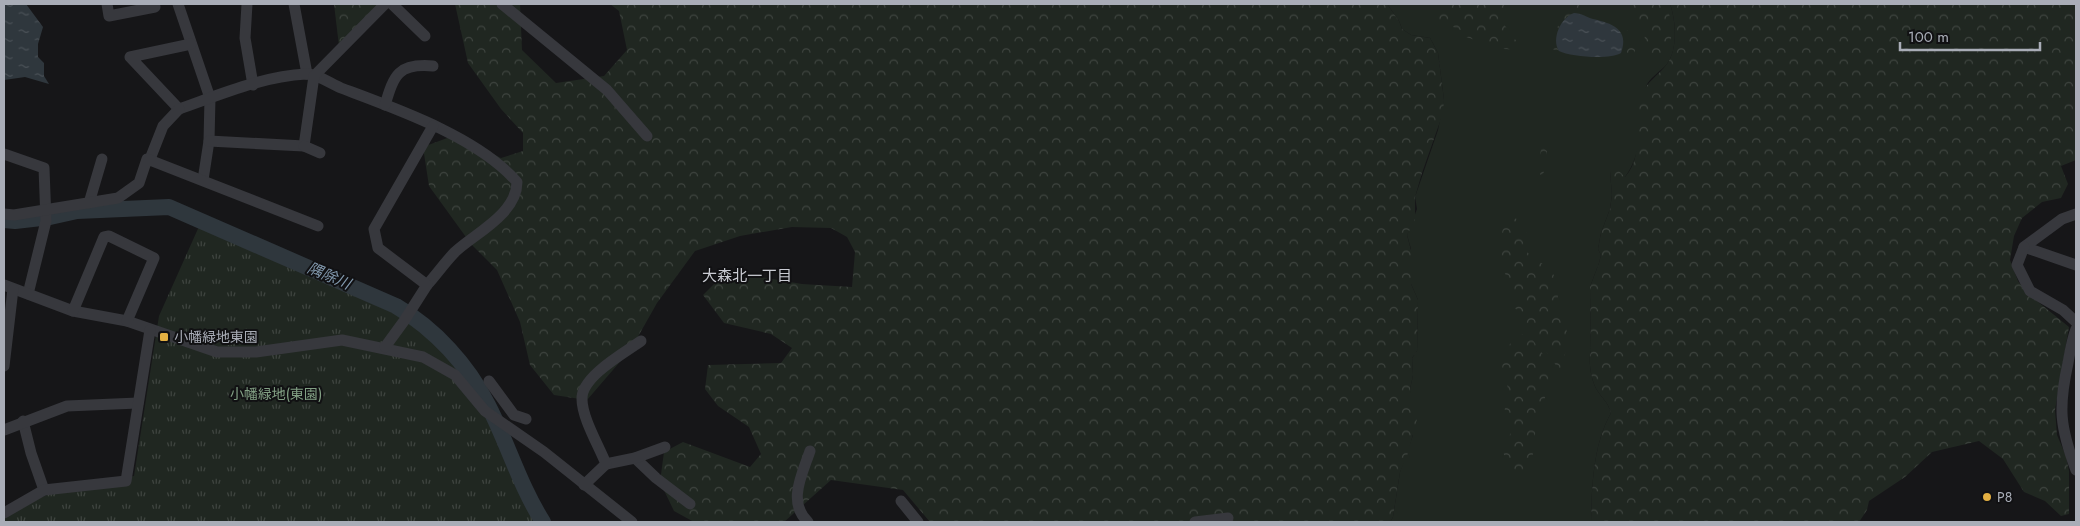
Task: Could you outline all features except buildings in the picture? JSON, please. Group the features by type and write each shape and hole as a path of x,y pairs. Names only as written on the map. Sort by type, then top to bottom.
{"street":[{"path":"106,4 109,16 155,7 154,4"},
{"path":"178,4 210,98 209,142 204,180"},
{"path":"247,4 245,38 253,85"},
{"path":"294,4 311,75 304,146"},
{"path":"311,75 385,4"},
{"path":"392,4 425,36"},
{"path":"502,4 607,90 647,136"},
{"path":"178,109 130,57 191,44"},
{"path":"385,105 396,74 409,67 433,66"},
{"path":"4,216 46,214 118,198 139,183 147,159 150,159 163,126 178,109 275,79 311,75 433,126 490,157 517,182 517,189 508,205 487,229 462,246 427,285 412,310 384,347"},
{"path":"427,285 378,248 374,229 433,126"},
{"path":"209,142 304,146 320,153"},
{"path":"4,154 44,168 46,214 28,294"},
{"path":"89,203 102,159"},
{"path":"150,159 318,226"},
{"path":"2076,214 2062,218 2024,247 2017,265 2030,291 2063,310 2076,322"},
{"path":"73,311 104,237 109,236 154,258 126,321"},
{"path":"2024,247 2076,266"},
{"path":"4,366 8,287 73,311 126,321 217,352 256,352 342,340 384,347 423,357 439,364 455,375 485,411 544,452 632,522"},
{"path":"2076,329 2062,387 2062,426 2072,443 2076,470"},
{"path":"4,513 44,490 126,482 150,330"},
{"path":"606,464 583,409 583,391 594,376 640,341"},
{"path":"489,381 514,415 526,419"},
{"path":"4,430 23,421 67,406 138,403"},
{"path":"23,421 31,453 44,490"},
{"path":"584,485 606,464 635,458 665,447"},
{"path":"808,522 800,512 797,490 810,451"},
{"path":"635,458 656,478 690,504"},
{"path":"901,501 918,522"},
{"path":"1195,522 1228,518"}],"green space":[{"path":"334,4 379,4 339,46"},
{"path":"455,4 520,4 522,50 556,83 604,76 627,50 619,11 610,4 1387,4 1399,21 1402,29 1411,35 1430,38 1438,53 1444,100 1443,113 1415,197 1415,220 1407,235 1414,262 1411,284 1418,300 1417,351 1412,358 1413,375 1410,389 1417,420 1407,456 1400,472 1393,517 1390,522 930,522 903,490 831,480 784,522 694,522 674,511 660,482 664,452 683,442 750,467 761,454 749,427 718,406 705,389 708,365 781,363 792,348 771,334 724,323 703,295 715,283 742,274 802,284 852,287 855,252 847,237 831,228 792,227 740,236 695,251 657,303 631,349 587,400 554,395 530,365 520,322 497,270 471,244 429,186 423,147 450,137 473,144 501,158 523,151 523,133 501,109 468,63"},
{"path":"1387,4 1670,4 1675,26 1673,51 1667,64 1647,84 1638,145 1631,167 1625,177 1610,171 1612,195 1610,209 1601,233 1598,249 1601,255 1599,263 1590,287 1591,370 1595,386 1611,413 1600,438 1597,452 1593,480 1591,522 1390,522 1393,517 1400,472 1413,435 1410,389 1413,375 1412,358 1417,351 1418,300 1411,284 1411,249 1407,235 1417,209 1415,197 1438,130 1444,100 1438,53 1430,38 1411,35 1402,29 1399,21"},
{"path":"1437,4 1505,4 1507,11 1503,23 1523,50 1484,48 1478,41 1466,37 1465,32 1439,21"},
{"path":"1569,4 1580,4 1579,13 1573,14 1563,21 1556,39 1559,51 1552,49 1552,38"},
{"path":"1630,4 1667,4 1671,25 1671,40 1665,59 1655,55 1644,58 1645,37 1638,17"},
{"path":"1670,4 2076,4 2076,160 2061,166 2068,184 2061,198 2042,202 2022,218 2014,236 2010,260 2018,281 2027,293 2069,327 2055,410 2057,435 2066,456 2069,471 2069,514 2061,516 2045,501 2024,492 2003,459 1979,441 1932,452 1905,477 1869,501 1867,510 1859,522 1591,522 1593,480 1597,452 1600,438 1611,413 1595,386 1591,371 1590,287 1601,255 1598,249 1601,233 1610,209 1612,195 1610,171 1617,169 1625,177 1631,168 1637,148 1637,117 1641,96 1646,87 1667,64 1673,51 1675,26"},
{"path":"1621,29 1629,32 1634,38 1635,51 1633,55 1628,56"},
{"path":"1541,146 1547,151 1547,165 1542,176 1539,173"},
{"path":"1507,216 1517,219 1527,231 1524,248 1552,272 1557,281 1558,308 1567,330 1568,338 1560,371 1515,308 1509,281 1500,264 1503,221"},
{"name":"小幡緑地(東園)","path":"201,222 377,298 419,321 459,364 502,428 527,496 543,522 4,522 4,516 18,507 50,494 134,476 159,316"},
{"path":"1517,335 1530,336 1550,364 1553,373 1536,425 1532,462 1527,470 1517,471 1508,465 1503,452 1511,432 1505,417 1505,407 1509,392 1502,362 1510,344"}],"water":[{"path":"4,4 26,4 43,27 38,44 38,57 44,63 44,76 49,84 25,77 4,80"},
{"path":"1574,13 1617,28 1623,38 1621,53 1590,57 1559,51 1556,41 1559,29 1565,19"}],"waterway":[{"name":"隅除川","path":"4,220 15,221 50,217 77,211 169,207 396,306 437,337 471,376 488,405 528,494 543,522"}],"place":[{"name":"小幡緑地東園","path":"164,337"},
{"name":"P8","path":"1987,497"}],"district":[{"name":"大森北一丁目","path":"747,276"}]}
